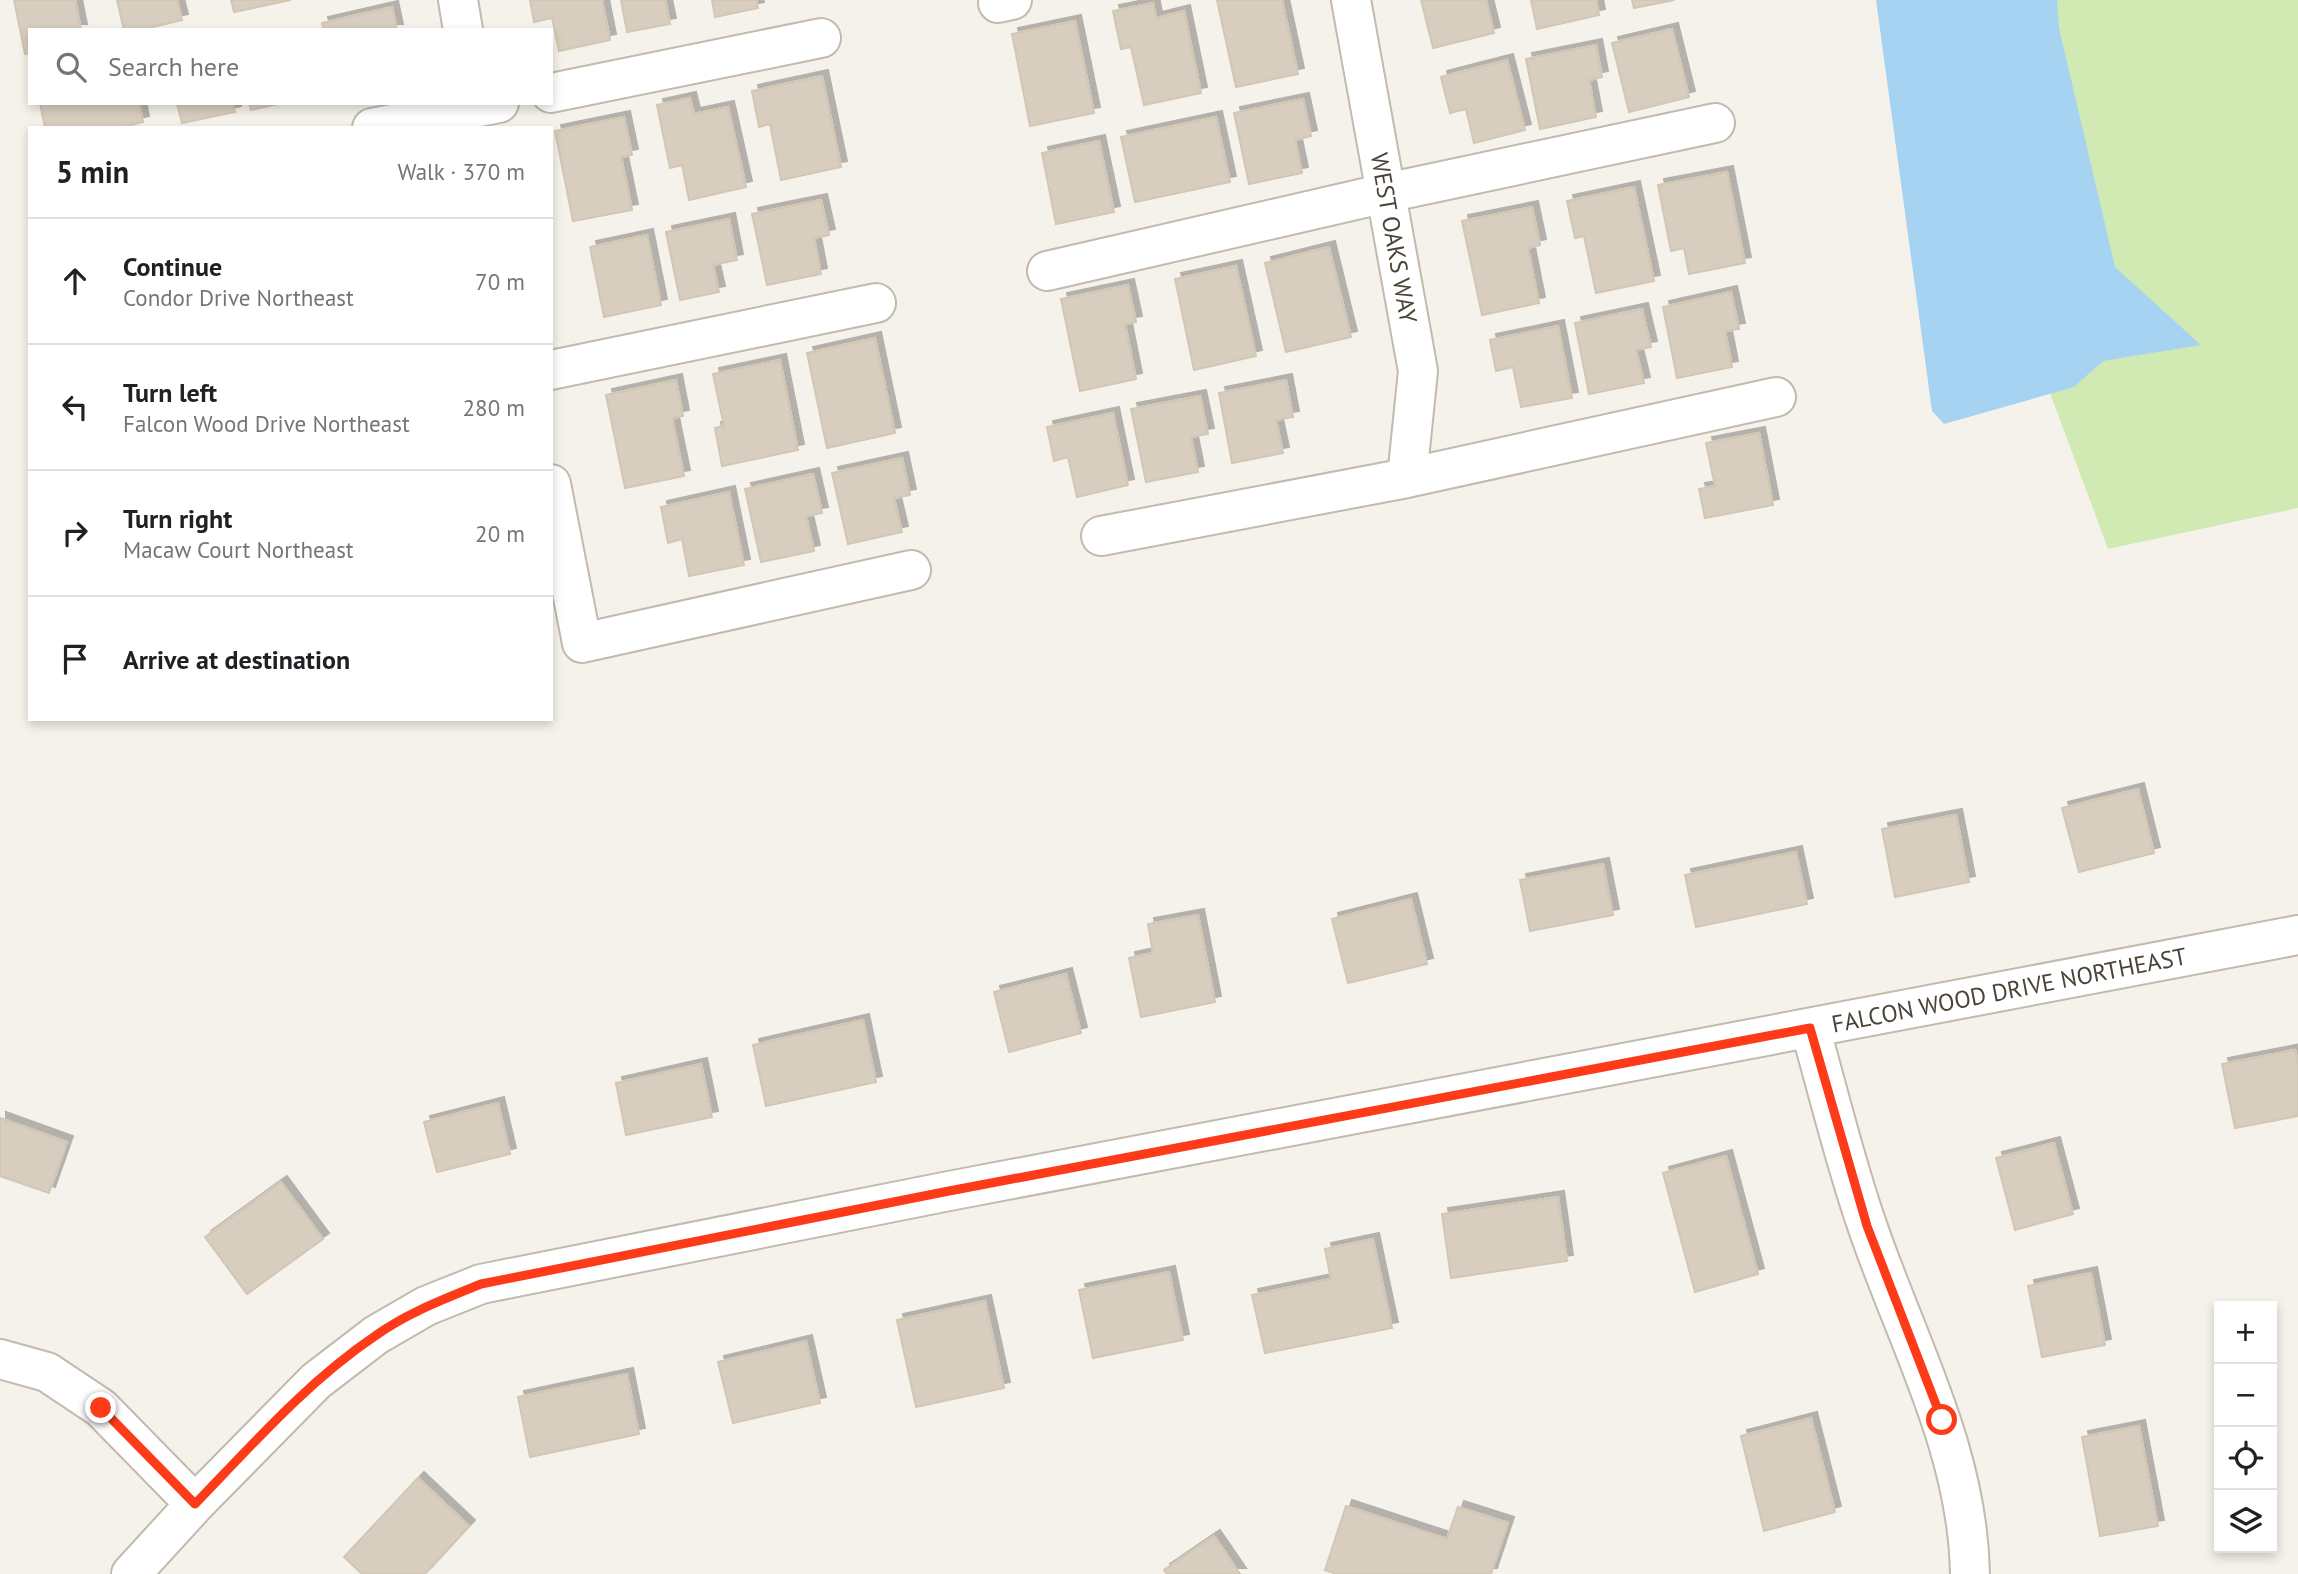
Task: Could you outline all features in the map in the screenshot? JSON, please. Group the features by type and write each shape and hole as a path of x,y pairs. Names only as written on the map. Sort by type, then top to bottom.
{"street":[{"path":"458,0 463,28"},
{"name":"WEST OAKS WAY","path":"1351,0 1418,371 1407,478"},
{"path":"553,93 821,38"},
{"path":"384,126 484,110"},
{"path":"1047,271 1386,193 1716,123"},
{"path":"553,370 876,303"},
{"path":"1101,536 1407,478 1776,397"},
{"path":"553,494 582,643 911,570"},
{"name":"FALCON WOOD DRIVE NORTHEAST","path":"131,1574 195,1504 326,1373 376,1335 426,1306 481,1284 949,1191 2298,935"},
{"path":"1810,1028 1867,1226 1942,1420 1961,1491 1970,1574"},
{"path":"0,1359 47,1372 101,1408 195,1504"}],"green space":[{"path":"1904,0 2298,0 2298,508 2108,549"}],"water":[{"path":"1876,0 2057,0 2059,28 2115,267 2201,345 2103,361 2074,387 1944,424 1932,411"}],"building":[{"path":"14,0 75,0 81,28 28,28 28,53 25,54"},
{"path":"117,0 177,0 182,20 148,28 124,28"},
{"path":"231,0 291,0 234,12"},
{"path":"530,0 602,0 610,40 559,51 552,18 534,22"},
{"path":"621,0 665,0 670,24 627,32"},
{"path":"712,0 756,0 758,8 715,17"},
{"path":"1217,0 1282,0 1298,74 1236,87"},
{"path":"1421,0 1486,0 1494,33 1433,48"},
{"path":"1531,0 1596,0 1599,15 1537,29"},
{"path":"1632,0 1674,0 1634,8"},
{"path":"1153,3 1156,18 1184,11 1201,93 1144,105 1131,47 1121,49 1113,11"},
{"path":"392,7 397,28 323,28 322,23"},
{"path":"1075,21 1094,113 1030,126 1012,34"},
{"path":"1672,29 1689,97 1629,112 1612,43"},
{"path":"1596,45 1602,77 1589,80 1596,117 1540,129 1526,59"},
{"path":"1507,60 1525,130 1474,143 1466,109 1450,113 1441,77"},
{"path":"822,76 841,167 781,180 770,124 759,127 752,91"},
{"path":"690,98 694,114 728,107 746,187 689,200 682,165 670,168 657,105"},
{"path":"1303,99 1311,136 1295,140 1302,173 1249,184 1234,113"},
{"path":"40,105 139,105 143,122 127,126 45,126"},
{"path":"178,105 233,105 235,112 182,123"},
{"path":"250,105 273,105 251,110"},
{"path":"624,117 632,155 621,157 632,210 573,221 555,131"},
{"path":"1216,117 1230,182 1135,202 1121,137"},
{"path":"1099,141 1114,212 1056,224 1042,153"},
{"path":"1727,172 1745,263 1689,274 1684,248 1671,251 1658,185"},
{"path":"1634,187 1654,281 1596,293 1584,236 1575,238 1567,201"},
{"path":"821,200 829,235 814,238 821,274 767,285 752,214"},
{"path":"1532,207 1540,245 1528,248 1539,303 1482,315 1462,221"},
{"path":"729,219 737,260 713,265 719,292 680,300 666,232"},
{"path":"647,235 661,305 604,317 590,247"},
{"path":"1329,247 1351,337 1286,352 1265,263"},
{"path":"1236,266 1256,356 1194,370 1175,279"},
{"path":"1128,285 1136,322 1125,324 1136,379 1080,391 1061,299"},
{"path":"1731,292 1739,329 1725,331 1732,367 1677,378 1663,307"},
{"path":"1642,309 1651,347 1636,350 1644,383 1589,394 1575,323"},
{"path":"1558,326 1572,398 1521,407 1513,367 1496,371 1490,340"},
{"path":"875,338 895,433 827,448 807,353"},
{"path":"780,360 798,450 722,466 715,428 724,426 713,374"},
{"path":"676,380 683,416 672,418 684,476 625,488 606,395"},
{"path":"1286,380 1293,417 1276,420 1283,453 1232,463 1219,393"},
{"path":"1200,396 1208,434 1191,437 1198,472 1146,482 1131,409"},
{"path":"1113,413 1128,485 1077,497 1068,457 1054,461 1047,427"},
{"path":"1759,433 1773,505 1705,518 1699,489 1715,486 1706,443"},
{"path":"902,458 910,495 894,498 902,532 848,544 832,473"},
{"path":"813,474 822,513 806,516 814,551 761,562 745,489"},
{"path":"729,492 744,565 689,576 682,539 668,543 661,507"},
{"path":"2138,789 2154,853 2079,872 2062,808"},
{"path":"1956,815 1969,882 1895,897 1882,829"},
{"path":"1796,852 1807,904 1696,927 1685,875"},
{"path":"1603,864 1613,915 1530,931 1520,880"},
{"path":"1411,899 1427,964 1348,983 1332,919"},
{"path":"1198,915 1215,1002 1141,1017 1129,958 1153,953 1148,924"},
{"path":"1066,974 1081,1033 1009,1052 994,992"},
{"path":"863,1020 876,1082 766,1106 753,1045"},
{"path":"2295,1050 2298,1063 2298,1116 2235,1128 2222,1064"},
{"path":"701,1064 712,1117 626,1135 616,1083"},
{"path":"498,1103 510,1154 437,1172 424,1122"},
{"path":"0,1118 67,1142 49,1193 0,1176"},
{"path":"2054,1143 2073,1214 2015,1230 1996,1158"},
{"path":"1726,1156 1758,1274 1695,1292 1663,1173"},
{"path":"281,1182 323,1239 247,1294 205,1237"},
{"path":"1558,1197 1567,1261 1451,1278 1442,1214"},
{"path":"1373,1239 1392,1328 1265,1353 1252,1295 1331,1279 1325,1249"},
{"path":"1169,1272 1183,1340 1093,1358 1079,1290"},
{"path":"2091,1273 2105,1345 2042,1357 2028,1286"},
{"path":"985,1301 1004,1388 916,1407 897,1320"},
{"path":"806,1341 820,1403 733,1423 718,1362"},
{"path":"627,1374 639,1434 530,1457 518,1397"},
{"path":"1811,1418 1835,1512 1764,1531 1741,1436"},
{"path":"2139,1426 2158,1526 2100,1536 2082,1437"},
{"path":"418,1478 469,1526 425,1574 362,1574 344,1557"},
{"path":"1346,1506 1447,1539 1458,1507 1508,1523 1491,1574 1337,1574 1325,1570"},
{"path":"1214,1536 1240,1574 1167,1574 1164,1570"}],"route":[{"path":"101,1408 195,1504 316,1381 376,1335 426,1306 481,1284 949,1191 1810,1028 1867,1226 1942,1420"}]}
